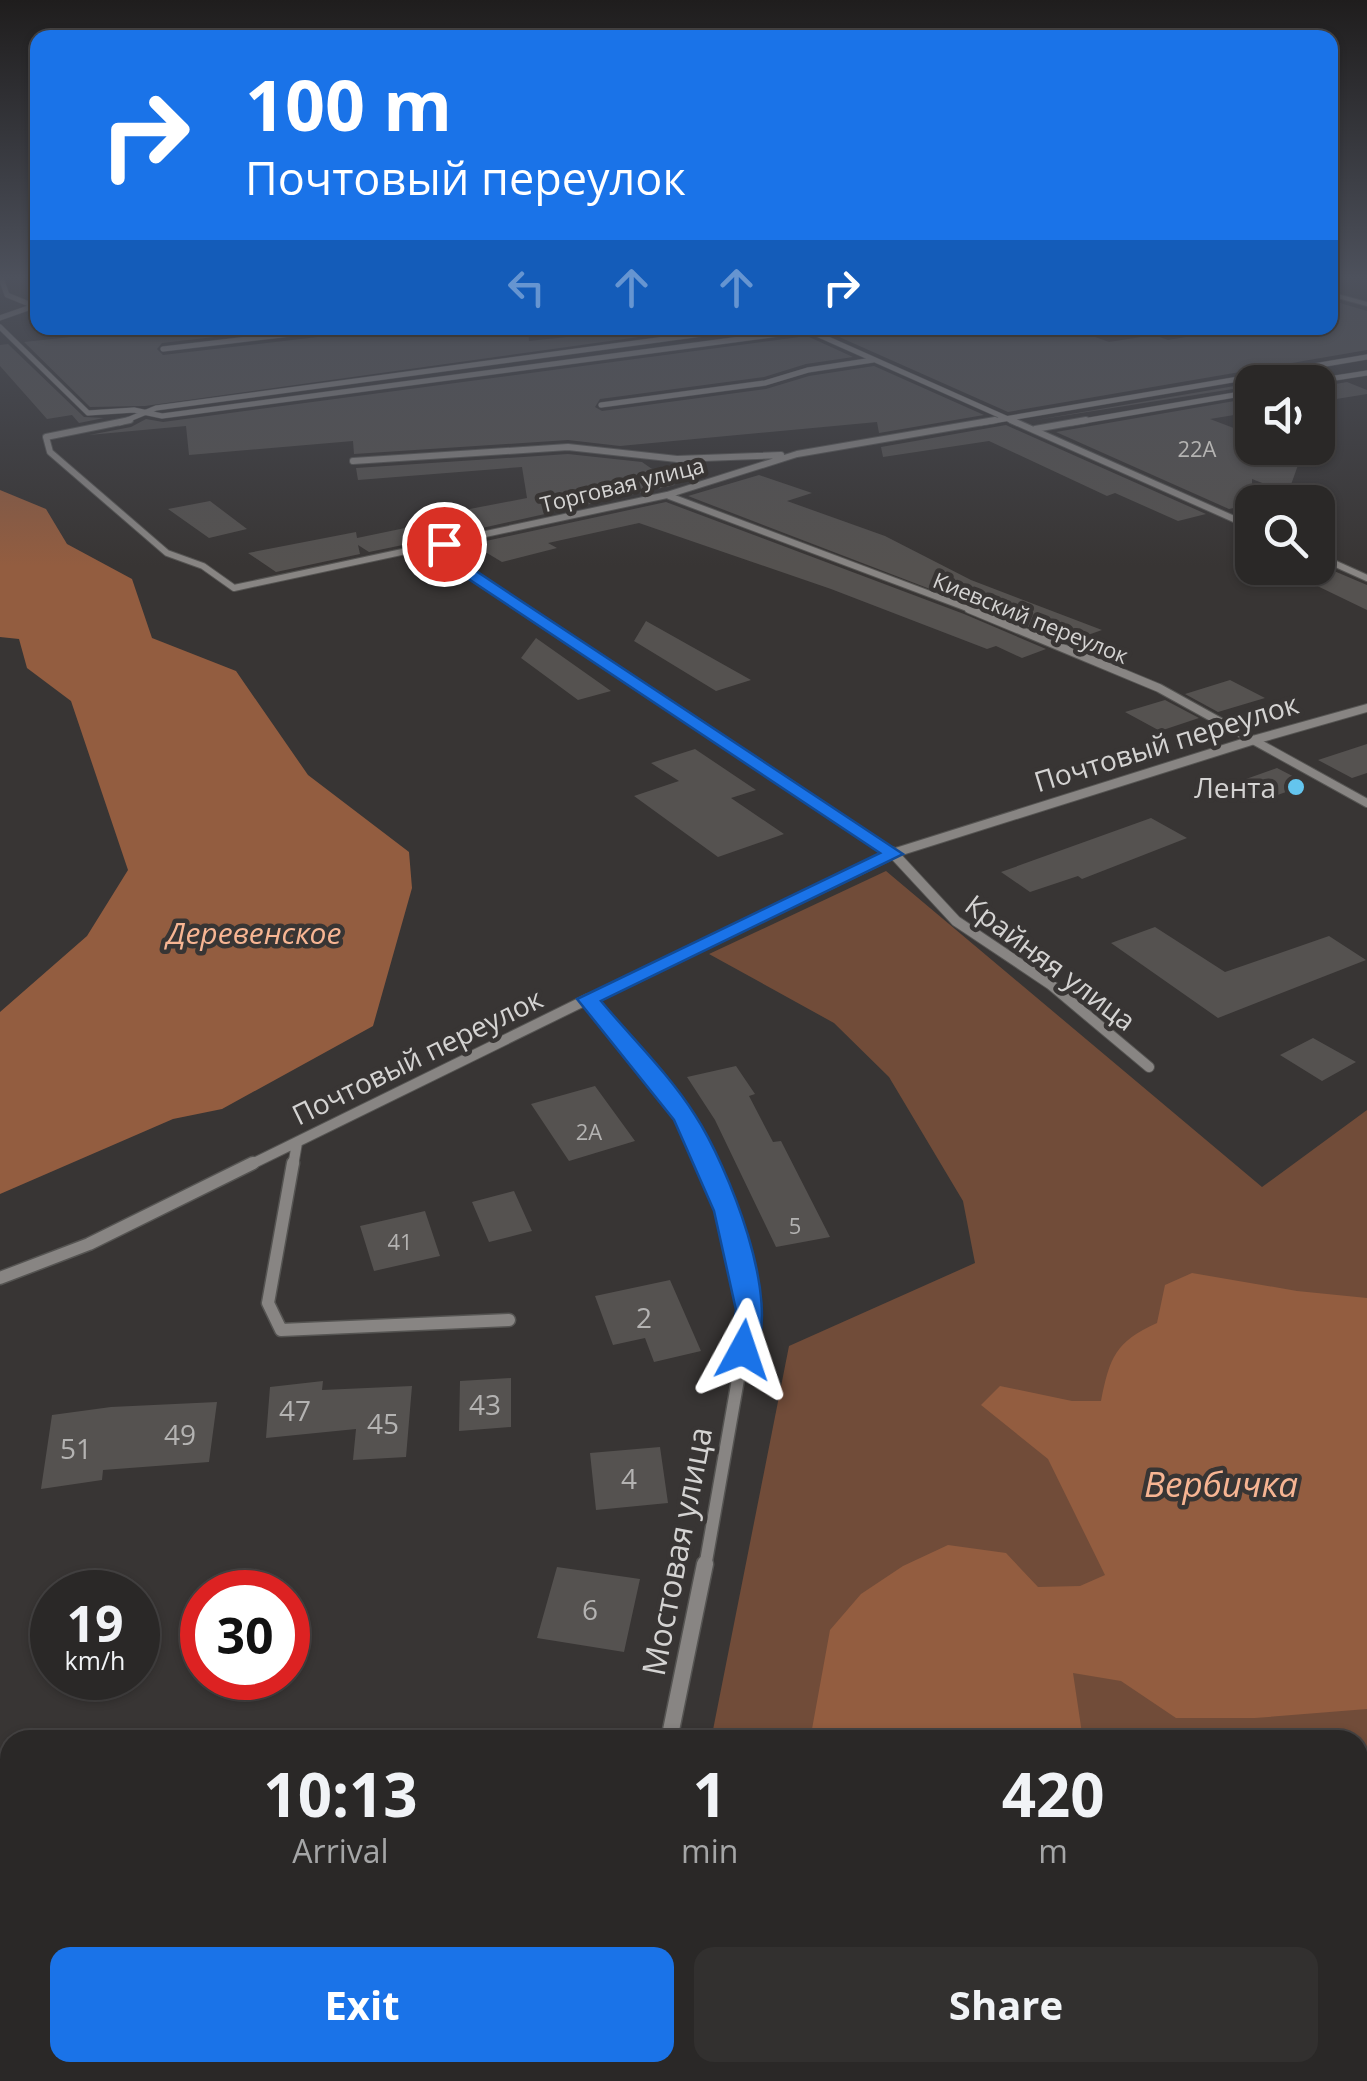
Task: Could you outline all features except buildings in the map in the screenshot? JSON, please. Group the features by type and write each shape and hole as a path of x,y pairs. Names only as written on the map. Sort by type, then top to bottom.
{"street":[{"path":"46,372 88,414 151,412 162,416 498,372"},
{"path":"151,412 156,408 420,372"},
{"path":"601,406 765,383 801,372"},
{"path":"902,372 1235,519"},
{"name":"Торговая улица","path":"151,412 137,419 73,428 46,437 50,452 166,553 204,566 234,588 667,495 797,454 1281,372"},
{"path":"1335,378 1367,373"},
{"path":"1034,430 1235,395"},
{"path":"353,461 509,448 568,448 676,460 797,454"},
{"name":"Киевский переулок","path":"667,495 982,614 1159,688 1367,802"},
{"name":"Крайняя улица","path":"444,544 448,559 894,854 956,921 1050,984 1149,1067"},
{"path":"1335,564 1367,578"},
{"name":"Почтовый переулок","path":"0,1278 89,1244 894,854 1250,740 1367,708"},
{"name":"Мостовая улица","path":"588,999 685,1118 727,1211 750,1310 672,1730"},
{"path":"297,1142 268,1303 281,1330 509,1320"}],"shaded area":[{"path":"886,871 1262,1187 1367,1110 1367,1730 713,1730 789,1346 975,1263 963,1201 889,1077 834,1023 709,954"}],"water":[{"name":"Деревенское","path":"0,490 46,509 67,544 132,579 152,638 236,671 308,775 409,852 412,888 373,1026 222,1109 173,1119 0,1194 0,1012 87,936 128,870 71,701 27,668 19,639 0,637"},
{"name":"Вербичка","path":"1192,1273 1367,1298 1367,1709 1255,1718 1176,1718 1121,1681 1073,1673 1082,1730 812,1730 830,1630 861,1594 903,1566 948,1545 1006,1553 1038,1587 1080,1586 1105,1575 1048,1459 981,1405 1000,1386 1072,1401 1101,1401 1112,1362 1123,1344 1157,1323 1165,1285"}],"place":[{"name":"Лента","path":"1296,787"}],"route":[{"path":"444,544 448,559 894,854 588,999 685,1118 727,1211 750,1310 743,1350"}]}
